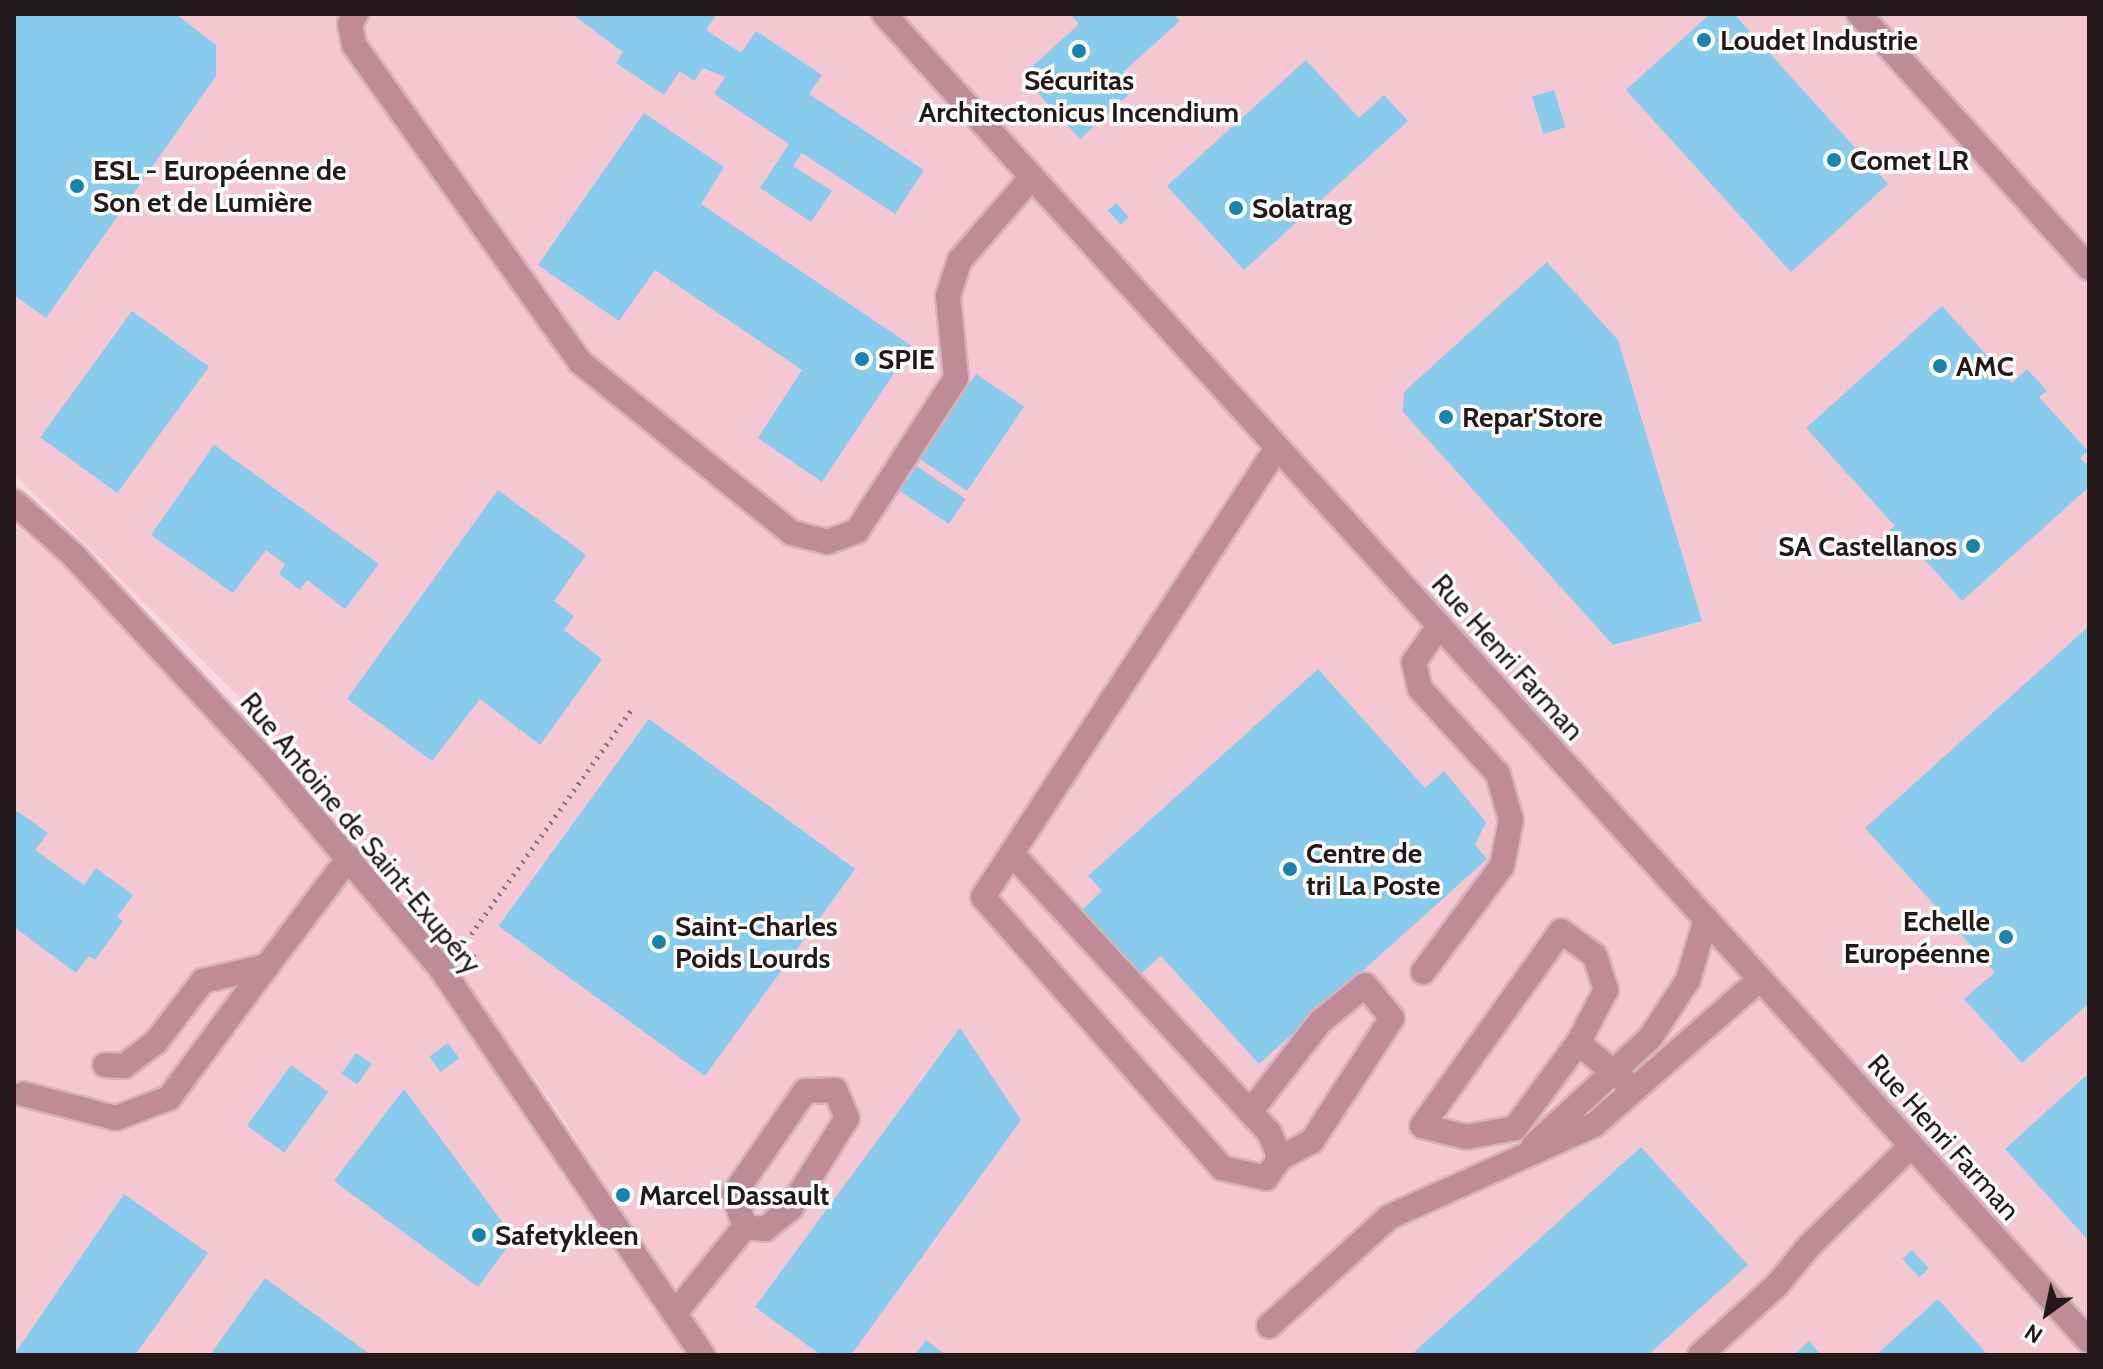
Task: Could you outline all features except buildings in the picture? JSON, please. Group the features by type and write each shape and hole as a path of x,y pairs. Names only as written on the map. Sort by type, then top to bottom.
{"street":[{"path":"356,14 350,24 354,45 580,362 792,533 827,542 857,531 956,378 948,296 960,260 1032,177"},
{"name":"Rue Henri Farman","path":"884,14 2089,1341"},
{"path":"1859,14 2089,268"},
{"path":"1250,1112 1320,1022 1365,985 1392,1018 1312,1141 1280,1158 1266,1178 1222,1168 983,897 1014,856 1277,448"},
{"name":"Rue Antoine de Saint-Exupéry","path":"14,502 84,566 349,858 442,970 703,1355"},
{"path":"1423,972 1502,866 1511,820 1498,774 1420,689 1414,662 1439,626"},
{"path":"1014,856 1269,1132 1280,1158"},
{"path":"23,1094 116,1118 169,1098 349,858"},
{"path":"1514,1164 1650,1038 1688,980 1706,919"},
{"path":"1561,931 1595,956 1606,990 1578,1043 1515,1128 1467,1137 1422,1126 1561,931"},
{"path":"105,1065 124,1066 155,1043 203,981 267,966"},
{"path":"1269,1326 1389,1217 1514,1164 1594,1125 1760,979"},
{"path":"1578,1043 1634,1089"},
{"path":"835,1090 847,1118 790,1209 765,1229 745,1227 734,1194 805,1091 835,1090"},
{"path":"1700,1355 1777,1285 1810,1245 1911,1146"},
{"path":"675,1313 745,1227"}],"path":[{"path":"477,958 460,950 633,707"}],"shaded area":[{"path":"14,14 2089,14 2089,1355 715,1355 556,1108 349,823 256,714 14,473"},
{"path":"14,524 60,562 250,766 424,967 687,1355 14,1355"}],"place":[{"name":"Loudet Industrie","path":"1704,40"},
{"name":"Sécuritas Architectonicus Incendium","path":"1079,51"},
{"name":"Comet LR","path":"1834,160"},
{"name":"ESL - Européenne de Son et de Lumière","path":"77,186"},
{"name":"Solatrag","path":"1236,208"},
{"name":"SPIE","path":"862,359"},
{"name":"AMC","path":"1940,366"},
{"name":"Repar'Store","path":"1446,417"},
{"name":"SA Castellanos","path":"1973,546"},
{"name":"Centre de tri La Poste","path":"1290,869"},
{"name":"Echelle Européenne","path":"2006,937"},
{"name":"Saint-Charles Poids Lourds","path":"659,942"},
{"name":"Marcel Dassault","path":"623,1195"},
{"name":"Safetykleen","path":"479,1235"}]}
